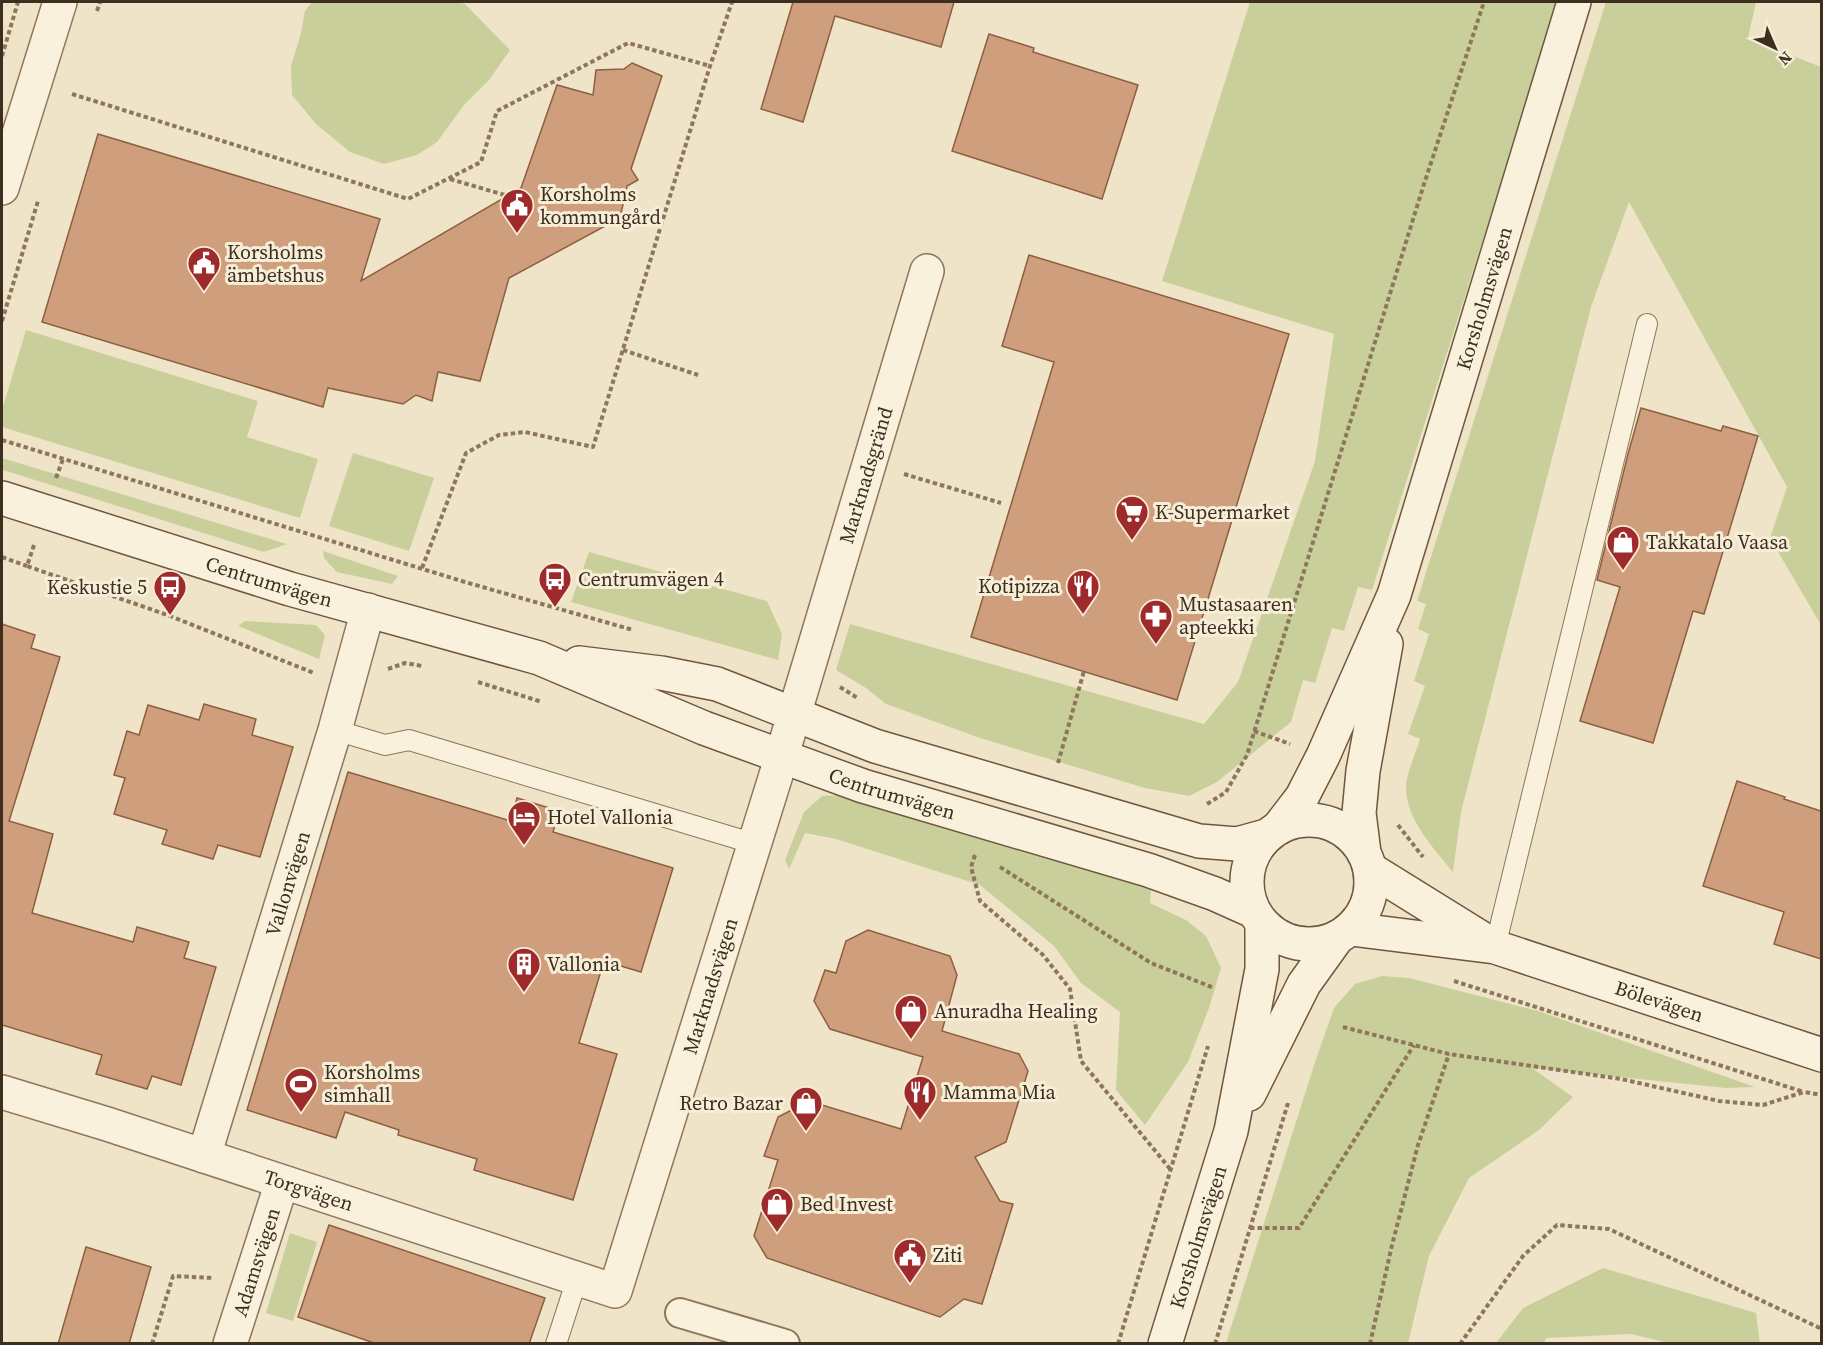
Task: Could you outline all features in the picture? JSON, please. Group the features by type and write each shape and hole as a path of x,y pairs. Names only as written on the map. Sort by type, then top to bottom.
{"main road":[{"path":"2,188 60,2"},
{"name":"Korsholmsvägen","path":"1367,861 1359,813 1363,771 1394,595 1574,2"},
{"name":"Marknadsgränd","path":"806,678 927,271"},
{"name":"Centrumvägen","path":"2,498 290,589 539,658 704,728 863,786 1148,870 1215,894 1258,918"},
{"name":"Korsholmsvägen","path":"1273,831 1302,797 1323,756 1394,595"},
{"name":"Vallonvägen","path":"204,1156 349,682 368,610"},
{"name":"Centrumvägen","path":"539,658 661,673 717,684 875,746 1198,841 1237,844 1273,831"},
{"name":"Marknadsvägen","path":"615,1291 806,678"},
{"path":"1312,819 1328,822 1355,840 1367,861 1371,885 1368,901 1361,916 1344,933 1322,943 1306,945 1289,942 1275,935 1258,918 1247,896 1246,879 1249,863 1256,849 1273,831 1295,821 1312,819"},
{"name":"Bölevägen","path":"1367,861 1495,947"},
{"name":"Korsholmsvägen","path":"1165,1344 1231,1131 1263,969 1258,918"},
{"name":"Korsholmsvägen","path":"1231,1131 1304,984 1344,933"},
{"name":"Bölevägen","path":"1344,933 1495,947 1821,1055"},
{"name":"Torgvägen","path":"2,1092 615,1291"},
{"name":"Adamsvägen","path":"230,1344 282,1182"}],"street":[{"path":"680,1313 785,1344"}],"lane":[{"path":"1495,947 1647,324"},
{"path":"334,730 385,745 409,740 754,844"},
{"path":"556,1344 577,1279"}],"path":[{"path":"2,56 18,2"},
{"path":"422,568 466,453 499,435 525,432 593,447 710,66 732,2"},
{"path":"1188,837 1196,811 1226,792 1247,755 1420,195 1484,2"},
{"path":"72,93 408,199 481,162 497,111 628,43 710,66"},
{"path":"449,178 508,196"},
{"path":"623,350 698,375"},
{"path":"2,440 634,631"},
{"path":"27,566 63,459"},
{"path":"869,464 1000,503"},
{"path":"2,557 170,616 317,673 370,688 385,670 405,663 423,666"},
{"path":"1056,770 1084,671"},
{"path":"477,681 543,702"},
{"path":"985,857 976,851 971,867 980,901 1043,955 1070,989 1081,1060 1171,1171"},
{"path":"995,864 1150,963 1214,988"},
{"path":"1452,980 1804,1092 1821,1095"},
{"path":"1343,1027 1449,1054 1621,1079 1719,1101 1763,1105 1804,1092"},
{"path":"1118,1344 1211,1036"},
{"path":"1250,1228 1299,1228 1414,1045"},
{"path":"1370,1344 1392,1245 1418,1145 1449,1054"},
{"path":"1215,1344 1291,1092"},
{"path":"1460,1344 1523,1256 1557,1225 1609,1229 1821,1329"},
{"path":"152,1344 173,1276 250,1280"}],"green space":[{"path":"312,2 456,2 465,4 510,50 489,80 464,105 437,142 417,155 384,164 350,152 316,124 292,95 291,66 305,11"},
{"path":"1250,2 1556,2 1546,40 1372,590 1358,587 1344,631 1332,628 1315,683 1303,680 1291,722 1217,782 1189,796 1145,788 980,738 886,704 866,688 836,670 850,624 1204,724 1238,682 1315,461 1334,334 1162,281"},
{"path":"1606,2 1756,2 1748,38 1821,67 1821,625 1770,538 1787,487 1629,202 1591,307 1461,812 1453,872 1422,833 1407,800 1407,777 1420,739 1408,734 1425,686 1414,681 1429,634 1418,629 1426,604 1417,601"},
{"path":"26,330 258,401 247,437 318,459 300,518 2,427 2,410"},
{"path":"353,453 434,478 409,551 329,526"},
{"path":"2,458 287,544 264,552 3,470"},
{"path":"323,551 398,576 392,584 337,572 324,558"},
{"path":"589,552 767,601 782,634 778,660 571,602"},
{"path":"245,621 316,625 325,635 319,659 238,626"},
{"path":"840,795 1007,843 1151,890 1150,903 1186,920 1206,936 1221,968 1209,1008 1188,1062 1145,1125 1116,1090 1120,1012 1081,983 1054,946 980,885 836,839 805,833 789,869 785,860 804,812 822,796"},
{"path":"1382,976 1409,978 1538,1011 1755,1087 1726,1088 1532,1068 1573,1097 1539,1130 1469,1178 1429,1256 1408,1343 1226,1343 1334,1008 1355,984"},
{"path":"290,1233 317,1242 293,1321 266,1313"},
{"path":"1603,1268 1756,1313 1760,1343 1669,1343 1631,1334 1546,1338 1544,1343 1496,1343 1523,1308"}],"building":[{"path":"793,2 954,2 941,47 835,16 803,122 761,109"},
{"path":"989,34 1034,48 1033,52 1138,85 1102,199 952,151"},
{"path":"632,63 662,76 631,169 638,180 627,186 620,218 509,278 480,381 438,372 432,401 416,395 403,404 328,388 323,407 42,322 98,134 380,219 361,281 521,188 557,85 593,95 596,70 624,69"},
{"path":"1029,255 1289,334 1177,700 971,637 1054,362 1002,346"},
{"path":"1641,408 1721,431 1723,426 1758,436 1704,614 1693,611 1653,743 1580,721 1620,587 1597,580"},
{"path":"2,624 35,635 31,648 60,657 9,821 53,834 32,913 133,942 137,927 189,942 184,958 216,967 181,1085 152,1076 147,1089 96,1074 102,1055 2,1025"},
{"path":"204,704 256,719 252,735 293,747 260,857 218,845 213,859 162,844 167,830 114,814 125,778 114,775 127,731 139,735 148,705 199,720"},
{"name":"Vallonia","path":"348,772 511,821 517,798 559,811 553,832 673,868 641,972 604,961 579,1043 617,1054 573,1200 474,1170 477,1159 398,1135 399,1130 345,1112 336,1138 247,1110"},
{"path":"1737,781 1821,811 1821,959 1774,944 1784,912 1703,886"},
{"path":"868,930 950,956 957,975 942,1031 1019,1054 1028,1071 1006,1142 975,1157 1000,1201 1013,1204 982,1304 964,1299 940,1317 767,1258 754,1236 778,1160 764,1156 778,1117 809,1101 901,1129 923,1057 830,1029 814,1001 825,970 836,973 846,941"},
{"path":"329,1225 545,1298 529,1344 377,1344 298,1317"},
{"path":"86,1247 151,1267 129,1344 58,1344"}],"place":[{"name":"Korsholms kommungård","path":"517,234"},
{"name":"Korsholms ämbetshus","path":"204,292"},
{"name":"K-Supermarket","path":"1132,541"},
{"name":"Takkatalo Vaasa","path":"1623,571"},
{"name":"Centrumvägen 4","path":"555,608"},
{"name":"Kotipizza","path":"1083,615"},
{"name":"Keskustie 5","path":"170,616"},
{"name":"Mustasaaren apteekki","path":"1156,645"},
{"name":"Hotel Vallonia","path":"524,846"},
{"name":"Vallonia","path":"524,993"},
{"name":"Anuradha Healing","path":"911,1040"},
{"name":"Korsholms simhall","path":"301,1113"},
{"name":"Mamma Mia","path":"920,1121"},
{"name":"Retro Bazar","path":"806,1132"},
{"name":"Bed Invest","path":"777,1233"},
{"name":"Ziti","path":"910,1284"}]}
